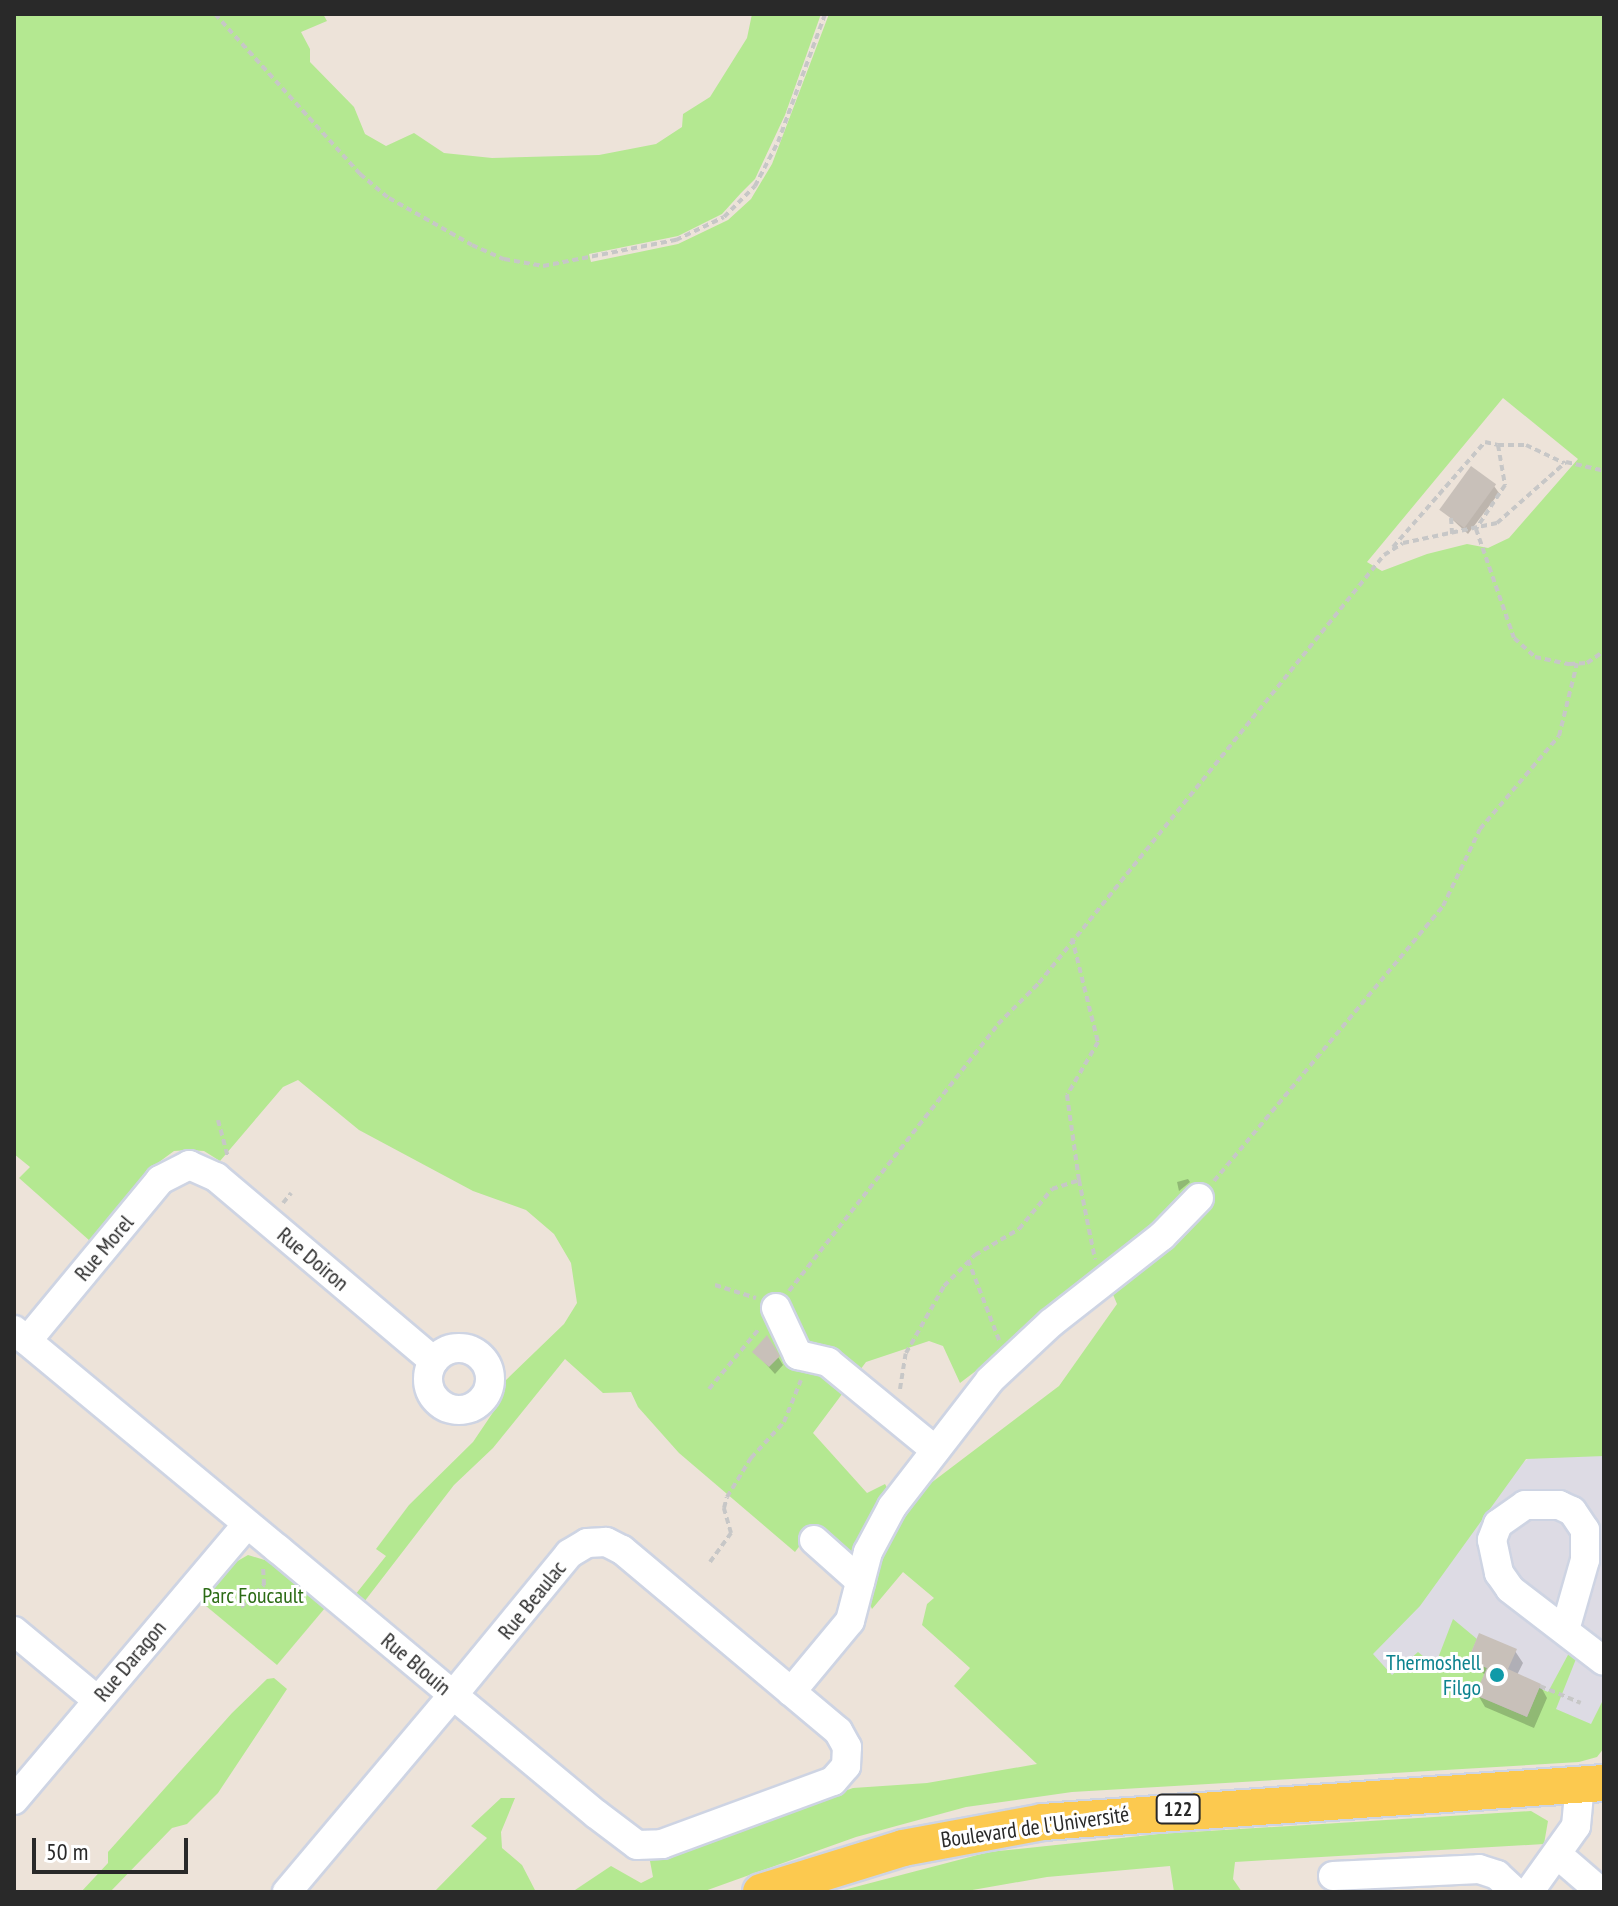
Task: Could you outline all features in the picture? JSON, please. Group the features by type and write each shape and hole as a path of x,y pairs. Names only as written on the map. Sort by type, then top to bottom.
{"main road":[{"name":"Boulevard de l'Université","path":"761,1892 903,1848 1043,1822 1592,1784"}],"street":[{"name":"Rue Morel","path":"20,1336 160,1180 189,1165"},
{"name":"Rue Doiron","path":"189,1165 216,1177 434,1361"},
{"path":"791,1692 846,1627 885,1518 935,1450 1007,1362 1101,1287 1199,1198"},
{"path":"776,1308 792,1347 805,1358 828,1362 935,1450"},
{"name":"Rue Blouin","path":"20,1336 629,1841 644,1847 833,1781 848,1758"},
{"name":"Rue Daragon","path":"14,1800 247,1524"},
{"path":"814,1540 860,1581"},
{"name":"Rue Beaulac","path":"287,1892 569,1554 596,1541 622,1550 838,1731 848,1758"},
{"path":"1565,1630 1604,1661"},
{"path":"14,1631 97,1700"},
{"path":"1529,1892 1576,1826 1592,1784"},
{"path":"1558,1855 1602,1888"},
{"path":"1355,1882 1479,1869 1497,1875 1515,1892"}],"path":[{"path":"215,14 360,174 389,198 472,245 543,266 676,240 724,217 755,186 778,142 825,14"},
{"path":"709,1389 998,1024 1039,983 1354,586 1392,548 1485,442 1526,445 1564,463 1604,471"},
{"path":"1476,529 1505,485 1498,445"},
{"path":"1392,548 1476,529 1516,510 1564,463"},
{"path":"1451,518 1452,534"},
{"path":"1476,529 1514,638 1535,657 1577,663 1598,659 1604,651"},
{"path":"1199,1198 1443,906 1480,829 1559,736 1577,663"},
{"path":"1072,938 1098,1042 1067,1095 1079,1180 1101,1287"},
{"path":"218,1120 229,1162"},
{"path":"910,1430 899,1369 936,1298 968,1260 1019,1229 1052,1189 1079,1180"},
{"path":"968,1260 1007,1362"},
{"path":"715,1285 776,1308"},
{"path":"710,1562 731,1533 724,1508 727,1497 788,1414 805,1358"},
{"path":"241,1607 264,1585 260,1571 278,1549"},
{"path":"1540,1686 1581,1703"}],"shaded area":[{"path":"1604,1408 1604,1729 1286,1746 1519,1465"}],"green space":[{"path":"14,14 323,14 327,21 301,32 310,49 310,62 354,107 365,134 386,146 414,133 444,153 492,158 599,155 656,144 682,127 683,114 710,97 747,38 752,14 821,14 785,115 755,179 722,214 678,236 589,254 591,262 678,244 728,220 751,199 772,164 829,14 1604,14 1604,1456 1526,1459 1420,1606 1373,1654 1392,1675 1418,1652 1435,1666 1453,1619 1477,1639 1468,1660 1487,1668 1476,1695 1527,1717 1539,1688 1548,1692 1569,1653 1576,1659 1556,1709 1591,1724 1602,1702 1604,1748 1597,1757 1579,1762 1072,1792 966,1807 856,1837 702,1892 572,1892 611,1866 641,1883 653,1877 650,1861 853,1788 927,1783 1037,1764 954,1686 970,1668 922,1625 927,1604 934,1598 903,1572 872,1609 851,1563 814,1527 795,1552 679,1453 638,1407 631,1392 603,1393 565,1359 493,1448 454,1485 364,1602 355,1595 386,1556 376,1549 409,1505 473,1442 500,1402 506,1380 564,1324 577,1303 571,1263 554,1234 526,1210 473,1191 359,1130 298,1080 283,1087 220,1161 204,1151 188,1150 174,1151 155,1165 90,1241 19,1178 30,1167 14,1154","holes":["1503,398 1578,459 1509,538 1488,548 1467,544 1427,554 1382,571 1367,562","1104,1273 1117,1304 1059,1386 898,1508 885,1484 867,1493 813,1433 866,1362 929,1341 943,1346 960,1383"]},
{"name":"Parc Foucault","path":"248,1555 271,1562 325,1608 277,1665 200,1601 229,1566"},
{"path":"274,1678 287,1689 218,1793 187,1824 172,1828 110,1892 81,1892 108,1863 108,1852 232,1713 267,1679"},
{"path":"501,1798 515,1798 501,1832 502,1848 522,1865 536,1892 434,1892 487,1838 471,1826"},
{"path":"1531,1811 1548,1821 1544,1844 1235,1862 1233,1879 1242,1892 1174,1892 1170,1866 1047,1877 961,1892 836,1892 989,1852 1159,1834"}],"building":[{"path":"1471,466 1496,484 1464,528 1439,510"},
{"path":"767,1335 780,1356 769,1367 752,1352"},
{"name":"Thermoshell Filgo","path":"1479,1633 1517,1649 1508,1669 1541,1684 1527,1717 1475,1695 1487,1668 1468,1660"}],"place":[{"name":"Thermoshell Filgo","path":"1497,1675"}]}
